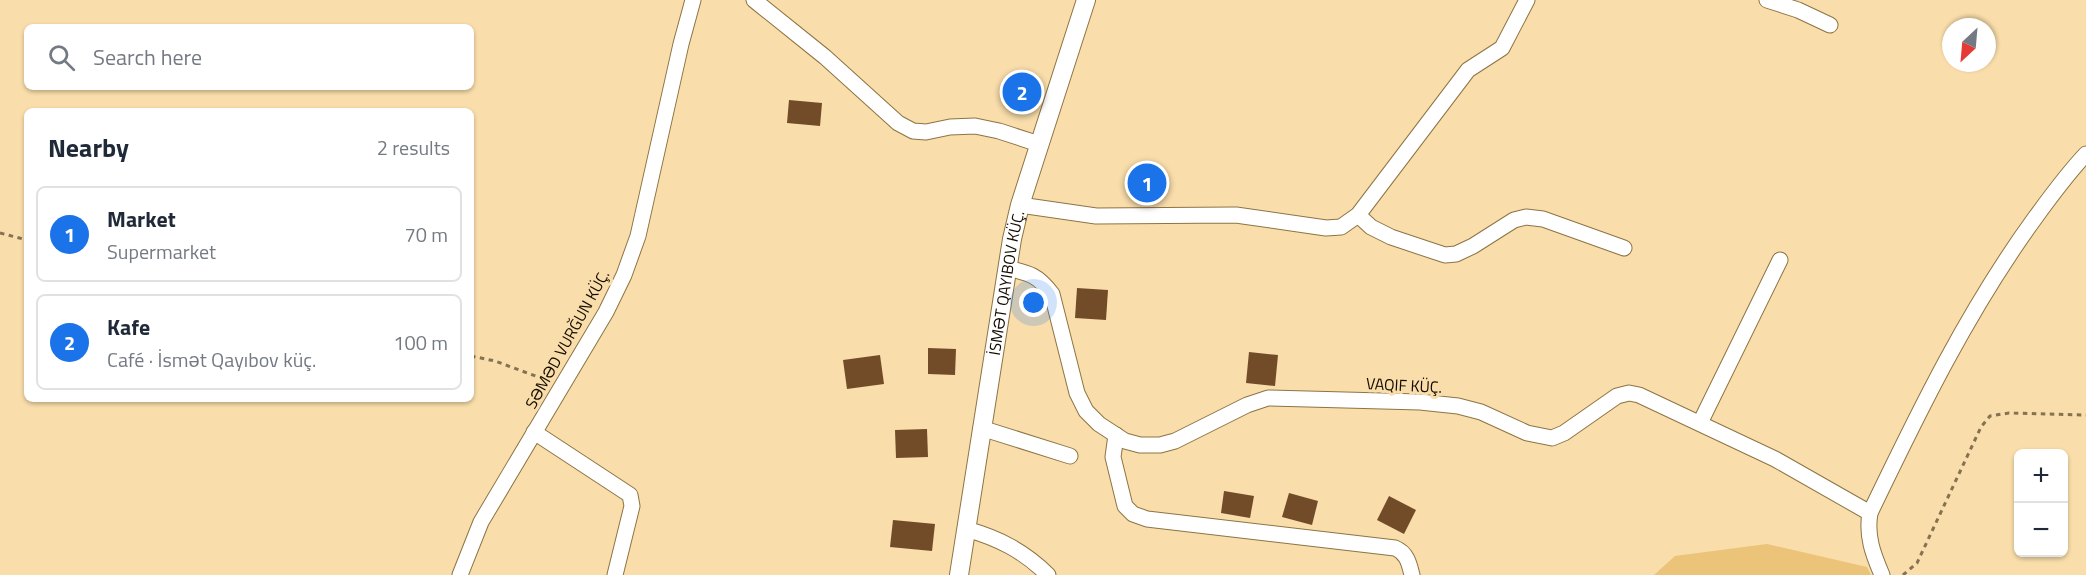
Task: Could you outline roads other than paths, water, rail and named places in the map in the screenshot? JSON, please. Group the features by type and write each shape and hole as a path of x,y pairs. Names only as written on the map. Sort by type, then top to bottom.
{"street":[{"name":"SƏMƏD VURĞUN KÜÇ.","path":"460,575 481,522 606,312 624,275 638,236 693,0"},
{"path":"754,0 825,57 898,123 914,131 926,132 951,127 975,126 1039,144"},
{"path":"958,575 1007,268 1020,205 1086,0"},
{"path":"1020,205 1096,216 1236,214 1326,228 1341,227 1358,215 1468,70 1502,48 1527,0"},
{"path":"1767,0 1798,10 1830,25"},
{"path":"1882,575 1869,539 1870,513 1924,399 1957,338 2012,249 2071,169 2086,154"},
{"path":"1358,215 1371,227 1391,237 1445,255 1456,254 1514,220 1526,217 1542,219 1624,248"},
{"path":"1700,423 1780,260"},
{"name":"VAQIF KÜÇ.","path":"1007,268 1030,274 1043,282 1052,294 1077,393 1086,411 1099,424 1125,441 1140,445 1160,445 1175,441 1247,405 1268,398 1420,402 1458,406 1481,412 1527,433 1552,438 1564,433 1617,396 1629,393 1700,423 1775,459 1870,513"},
{"path":"981,428 1070,456"},
{"path":"534,432 630,495 632,506 615,575"},
{"path":"1116,435 1113,457 1125,506 1133,514 1147,519 1395,548 1403,551 1412,575"},
{"path":"966,529 1008,544 1033,560 1048,575"}],"place":[{"name":"Kafe","path":"1022,92"},
{"name":"Market","path":"1147,183"}]}
